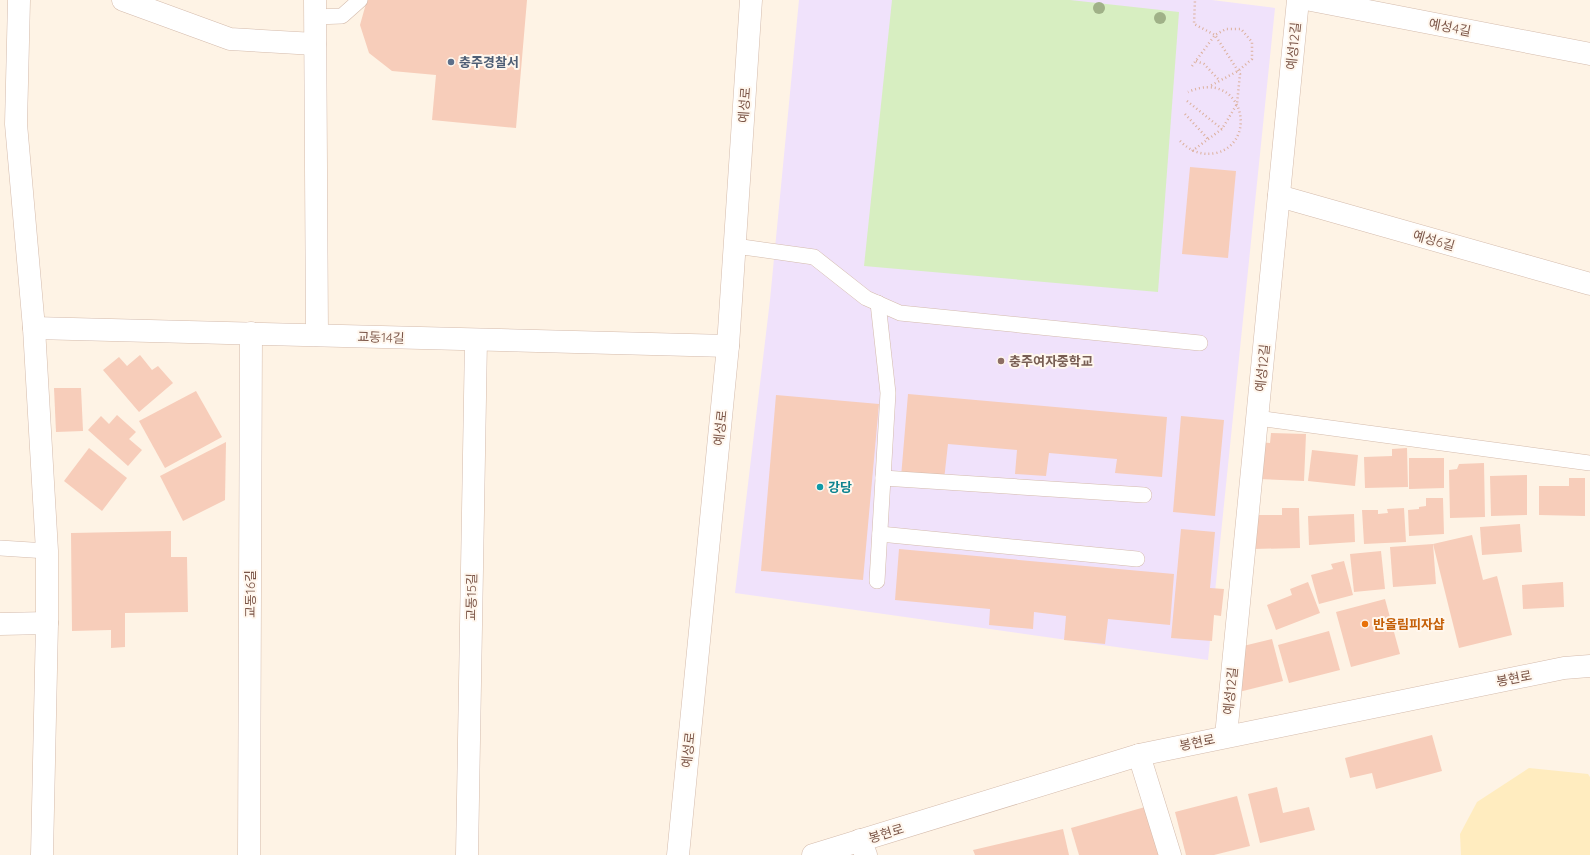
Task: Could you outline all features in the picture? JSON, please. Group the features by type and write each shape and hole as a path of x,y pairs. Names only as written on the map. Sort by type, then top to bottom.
{"street":[{"path":"19,0 8,124 34,328 47,551 42,855"},
{"path":"123,0 230,39 315,44"},
{"name":"예성로","path":"678,855 728,346 751,0"},
{"name":"예성12길","path":"1226,736 1298,0"},
{"name":"예성4길","path":"1311,0 1590,54"},
{"path":"315,9 317,335"},
{"name":"예성6길","path":"1279,196 1590,284"},
{"name":"교동14길","path":"34,328 728,346"},
{"name":"교동16길","path":"249,855 251,334"},
{"name":"교동15길","path":"467,855 476,340"},
{"path":"0,624 47,623"},
{"name":"봉현로","path":"813,855 863,848 1139,755 1564,668 1590,666"},
{"path":"1139,755 1170,855"}],"lane":[{"path":"315,9 342,16 360,0"},
{"path":"734,246 814,257 866,298 900,313 1200,343"},
{"path":"877,581 888,393 878,303"},
{"path":"1257,418 1590,463"},
{"path":"883,478 1144,495"},
{"path":"880,534 1137,559"},
{"path":"0,548 47,551"}],"path":[{"path":"1192,151 1222,129 1237,104 1240,74 1215,35 1194,24 1196,0"},
{"path":"1192,66 1215,35 1226,29 1241,29 1252,42 1252,59 1238,71 1210,87"},
{"path":"1196,61 1204,64 1220,81"},
{"path":"1180,141 1188,149 1199,153 1210,154 1221,152 1230,145 1237,136 1241,126 1241,114 1237,104 1230,95 1221,89 1198,87 1188,92"},
{"path":"1187,101 1222,129"},
{"path":"1185,114 1208,139"}],"shaded area":[{"name":"충주여자중학교","path":"799,0 1212,0 1275,8 1208,660 735,593 770,300"}],"green space":[{"path":"892,0 1070,0 1179,12 1158,292 864,266"}],"sand":[{"path":"1529,768 1588,774 1590,777 1590,855 1461,855 1460,834 1477,802"}],"building":[{"name":"충주경찰서","path":"367,0 527,0 516,128 432,120 436,75 392,71 369,53 360,25"},
{"path":"1190,167 1236,171 1228,258 1182,254"},
{"path":"140,355 152,370 158,366 173,383 139,412 103,370 119,357 127,366"},
{"path":"54,388 81,388 83,431 56,432"},
{"path":"196,391 222,437 165,468 139,421"},
{"path":"908,394 1167,417 1162,477 1115,473 1117,459 1049,453 1046,476 1015,474 1017,450 948,444 944,480 901,477"},
{"name":"강당","path":"776,395 879,404 863,580 761,571"},
{"path":"117,415 136,432 129,439 142,450 128,466 88,430 101,416 109,424"},
{"path":"1181,416 1224,420 1215,516 1173,512"},
{"path":"1271,433 1306,434 1304,481 1258,479 1259,442 1270,443"},
{"path":"226,442 225,500 183,521 160,476"},
{"path":"89,448 127,478 102,511 64,481"},
{"path":"1407,448 1408,487 1365,488 1364,457 1392,456 1392,449"},
{"path":"1312,450 1358,455 1355,486 1308,481"},
{"path":"1409,458 1444,458 1444,488 1409,489"},
{"path":"1484,463 1485,517 1450,518 1449,470 1457,469 1459,464"},
{"path":"1527,475 1527,515 1491,516 1490,476"},
{"path":"1569,478 1585,478 1585,516 1539,515 1539,486 1569,486"},
{"path":"1426,498 1443,498 1444,534 1409,536 1408,510 1419,509 1419,507 1426,506"},
{"path":"1282,508 1299,508 1300,548 1253,549 1252,515 1282,515"},
{"path":"1404,508 1406,542 1364,544 1362,510 1378,510 1378,514 1388,513 1387,509"},
{"path":"1354,514 1355,542 1309,545 1308,516"},
{"path":"1520,524 1522,552 1482,555 1480,527"},
{"path":"1181,529 1215,532 1210,588 1224,589 1221,616 1214,615 1212,641 1171,638"},
{"path":"171,531 171,557 187,557 188,612 125,613 125,647 111,648 111,630 72,631 71,533"},
{"path":"1472,535 1483,580 1497,576 1512,635 1459,648 1433,544"},
{"path":"1433,544 1436,584 1393,587 1390,547"},
{"path":"899,549 1174,574 1170,625 1108,619 1105,644 1064,640 1066,616 1034,612 1033,629 989,625 990,609 895,600"},
{"path":"1381,551 1385,589 1354,592 1350,554"},
{"path":"1344,561 1353,595 1319,604 1311,575 1333,569 1331,564"},
{"path":"1308,582 1320,613 1276,630 1267,605 1292,595 1290,589"},
{"path":"1563,582 1564,607 1523,609 1522,585"},
{"path":"1385,599 1400,654 1351,667 1336,612"},
{"path":"1329,631 1340,670 1289,683 1278,645"},
{"path":"1272,639 1283,681 1235,693 1239,647"},
{"path":"1432,735 1442,771 1376,789 1372,773 1350,778 1345,758"},
{"path":"1277,787 1283,813 1309,807 1315,830 1260,843 1248,794"},
{"path":"1237,796 1250,846 1214,855 1186,855 1175,812"},
{"path":"1145,807 1159,855 1079,855 1071,828"},
{"path":"1063,829 1069,855 975,855 973,850"}],"place":[{"name":"충주경찰서","path":"451,62"},
{"name":"충주여자중학교","path":"1001,361"},
{"name":"강당","path":"820,487"},
{"name":"반올림피자샵","path":"1365,624"}]}
